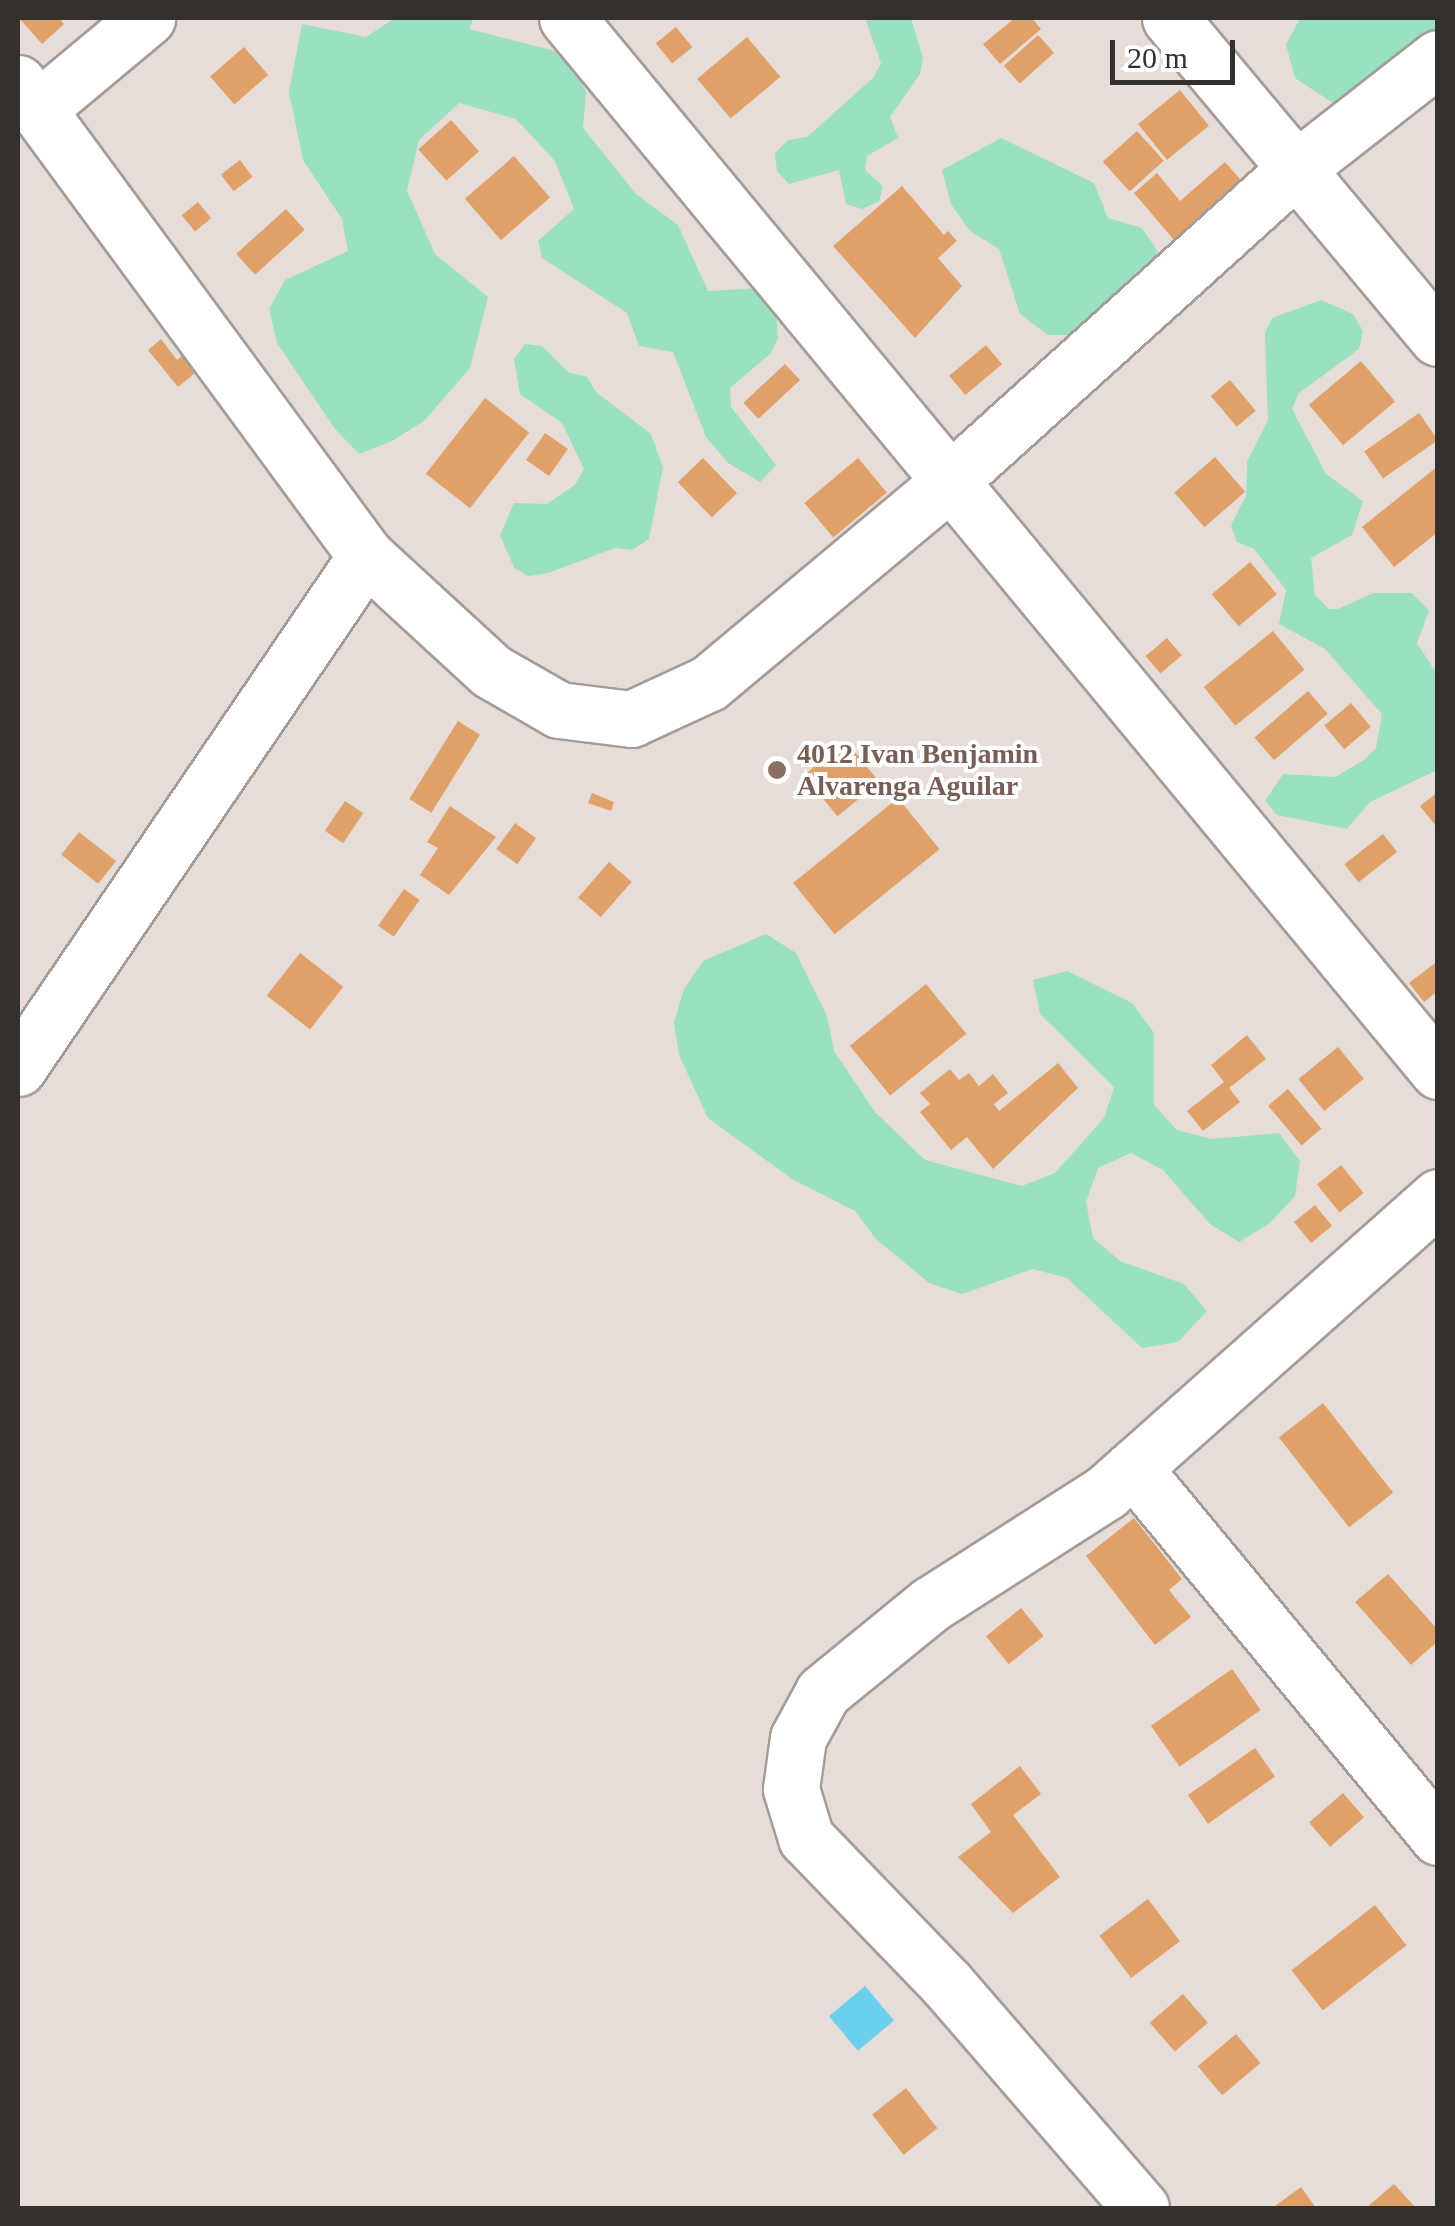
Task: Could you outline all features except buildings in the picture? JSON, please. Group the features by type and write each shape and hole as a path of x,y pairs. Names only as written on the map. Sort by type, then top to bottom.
{"street":[{"path":"147,18 28,96 366,556 491,671 559,710 631,720 710,684 949,482 1296,169 1438,58"},
{"path":"567,18 1438,1071"},
{"path":"1170,18 1438,338"},
{"path":"18,1068 366,556"},
{"path":"1141,2208 947,1984 806,1838 791,1790 798,1738 823,1692 931,1604 1133,1468 1438,1197"},
{"path":"1133,1468 1438,1837"}],"green space":[{"path":"395,18 474,18 469,29 567,54 586,92 583,128 636,194 678,225 708,291 763,288 775,301 778,338 770,354 730,388 731,407 776,465 760,482 728,463 706,437 673,352 639,346 627,313 542,258 538,241 574,209 555,161 516,119 459,103 419,140 407,191 435,254 488,297 470,368 424,421 392,441 359,454 335,429 277,343 269,309 285,280 348,251 342,219 303,160 289,92 302,24 366,37"},
{"path":"865,18 911,18 923,58 920,74 890,117 898,138 867,156 865,170 883,186 879,201 862,209 846,204 839,170 789,184 777,171 775,153 788,140 807,137 873,78 881,63"},
{"path":"1300,18 1437,18 1437,35 1339,107 1295,78 1286,45"},
{"path":"1001,138 1094,183 1108,218 1142,228 1162,258 1084,335 1048,335 1020,314 999,249 970,231 951,204 942,170"},
{"path":"1321,300 1353,314 1363,331 1359,349 1299,393 1292,409 1326,474 1363,501 1352,535 1311,558 1315,595 1329,609 1338,609 1373,593 1412,593 1429,611 1417,643 1437,674 1437,770 1370,802 1347,829 1277,815 1265,801 1283,774 1335,777 1364,760 1376,748 1382,714 1325,649 1279,624 1286,590 1254,549 1237,542 1231,525 1246,496 1247,462 1268,420 1265,333 1272,318"},
{"path":"525,344 542,346 568,372 587,377 596,392 651,434 663,467 649,539 632,550 615,548 548,573 529,576 514,568 500,535 514,503 547,504 575,485 584,469 562,423 520,394 514,359"},
{"path":"766,934 796,953 827,1016 834,1051 875,1112 925,1160 1022,1186 1055,1173 1104,1118 1114,1087 1040,1014 1033,980 1067,971 1132,1003 1154,1033 1154,1105 1177,1130 1212,1139 1279,1133 1300,1161 1295,1196 1270,1223 1239,1242 1210,1224 1163,1170 1131,1153 1098,1168 1086,1202 1093,1238 1120,1261 1184,1284 1207,1311 1178,1342 1142,1348 1067,1278 1033,1269 962,1294 929,1283 876,1239 855,1211 792,1179 708,1118 679,1055 674,1022 684,989 703,961"}],"water":[{"path":"865,1986 894,2020 858,2051 829,2016"}],"place":[{"name":"4012 Ivan Benjamin Alvarenga Aguilar","path":"777,770"}]}
